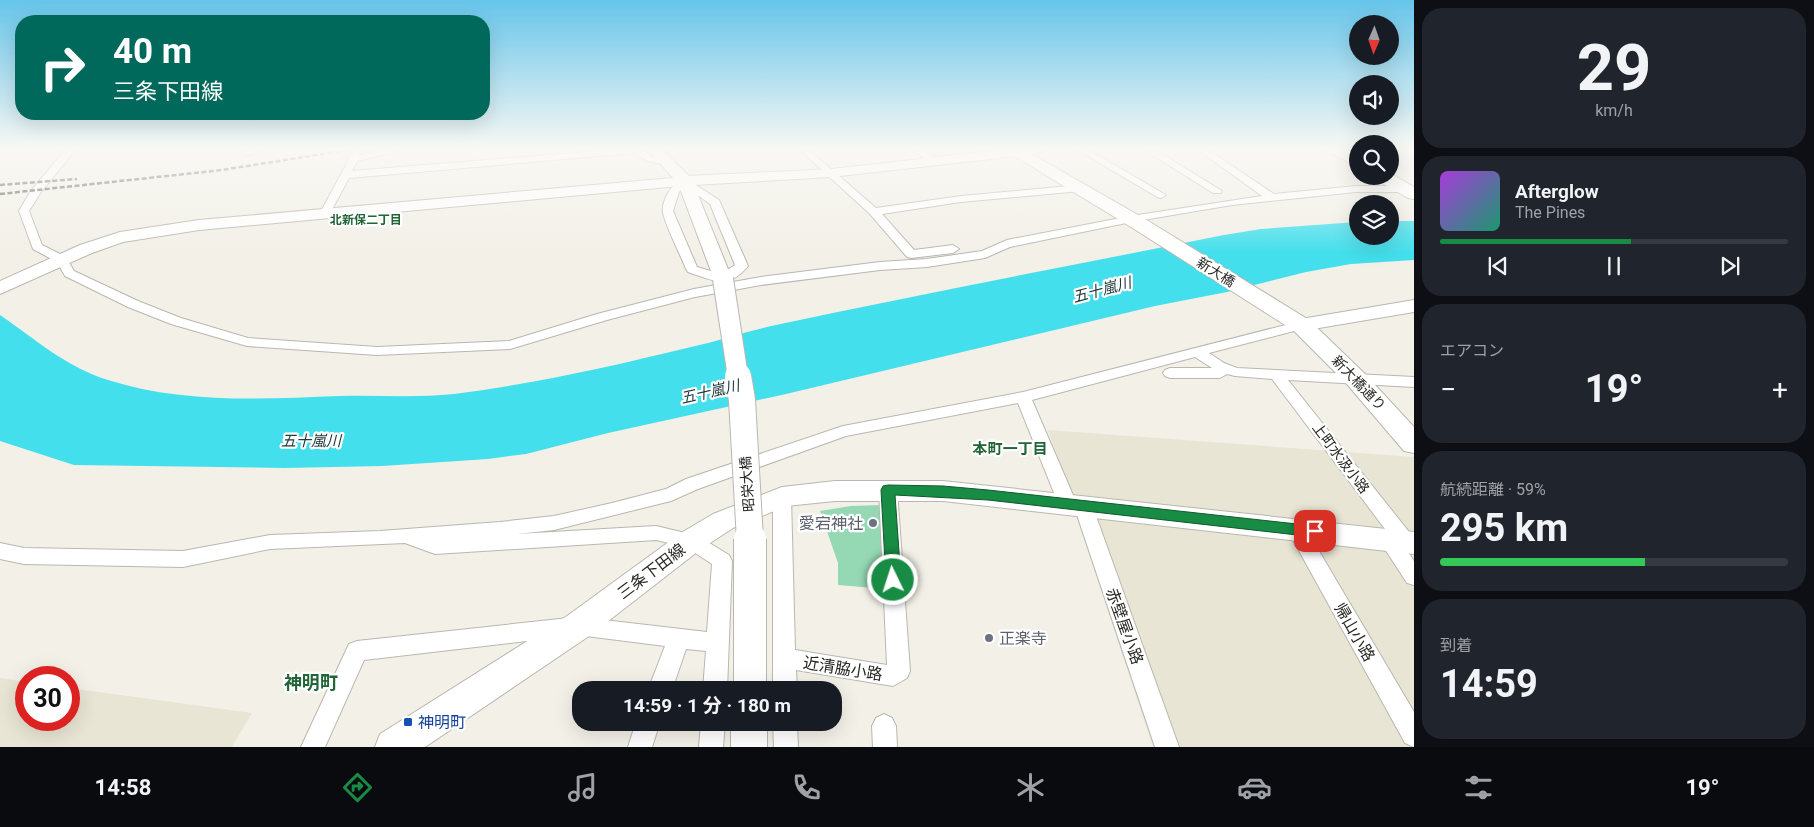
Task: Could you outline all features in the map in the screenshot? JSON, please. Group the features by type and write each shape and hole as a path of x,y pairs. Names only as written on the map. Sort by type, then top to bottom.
{"main road":[{"name":"新大橋","path":"1073,184 1298,322"},
{"path":"1399,184 1412,191"},
{"name":"新大橋通り","path":"1298,322 1355,378 1414,444"}],"street":[{"path":"42,184 30,197 24,211 37,247 62,260 69,273 133,304 176,321 247,342 378,351 510,345 602,317 694,293 761,281 880,266 927,263 985,254 1007,244"},
{"path":"324,213 341,184"},
{"path":"4,286 120,237 199,225 653,184"},
{"path":"682,184 674,191 668,210 692,269 723,279"},
{"name":"昭栄大橋","path":"686,184 723,279 742,410 751,560 750,681"},
{"path":"843,184 874,212 910,254 1007,244 1271,196 1356,189 1412,191"},
{"path":"1142,184 1161,195"},
{"path":"1206,184 1218,191"},
{"path":"1253,184 1271,196"},
{"path":"874,212 961,199 1080,188"},
{"path":"0,551 24,556 182,559 270,542 406,536 554,523 671,494 692,484 843,432 1023,397 1298,322 1414,306"},
{"path":"1195,351 1219,366 1235,372 1414,382"},
{"path":"1170,373 1220,373 1219,366"},
{"name":"上町水汲小路","path":"1276,374 1403,541 1414,577"},
{"name":"赤壁屋小路","path":"1023,397 1075,504 1167,747"},
{"name":"近清脇小路","path":"784,658 893,676 899,671 888,490"},
{"name":"三条下田線","path":"393,747 578,626 691,541 723,520 782,497 834,491 943,491 1403,541"},
{"path":"782,497 785,681"},
{"name":"帰山小路","path":"1296,529 1414,735"},
{"path":"406,536 435,546 656,533 691,541 722,561 715,681"},
{"path":"313,747 357,651 578,626 717,644"},
{"path":"663,681 678,639"},
{"path":"640,747 645,731"},
{"path":"711,747 712,731"},
{"path":"749,731 749,747"},
{"path":"785,731 786,747"}],"shaded area":[{"path":"1048,430 1414,457 1414,747 1153,747"},
{"path":"0,678 15,680 15,731 80,731 80,690 252,713 232,747 0,747"}],"green space":[{"path":"882,505 886,589 838,585 838,563 820,511 851,506"}],"water":[{"name":"五十嵐川","path":"1399,221 1414,221 1414,260 1351,264 1306,272 786,394 608,433 526,454 488,459 382,466 284,468 74,465 0,441 0,315 51,352 78,368 108,380 137,388 194,396 252,399 440,395 484,390 573,374 702,345 776,325 944,290 1261,229 1349,223 1349,245 1399,245"}],"railway":[{"path":"0,185 15,184"},
{"path":"0,194 94,184"}],"place":[{"name":"愛宕神社","path":"873,523"},
{"name":"正楽寺","path":"989,638"},
{"name":"神明町","path":"408,722"}],"district":[{"name":"北新保二丁目","path":"366,220"},
{"name":"本町一丁目","path":"1010,449"},
{"name":"神明町","path":"311,683"}],"route":[{"path":"893,580 888,490 943,491 988,495 1315,531"}]}
